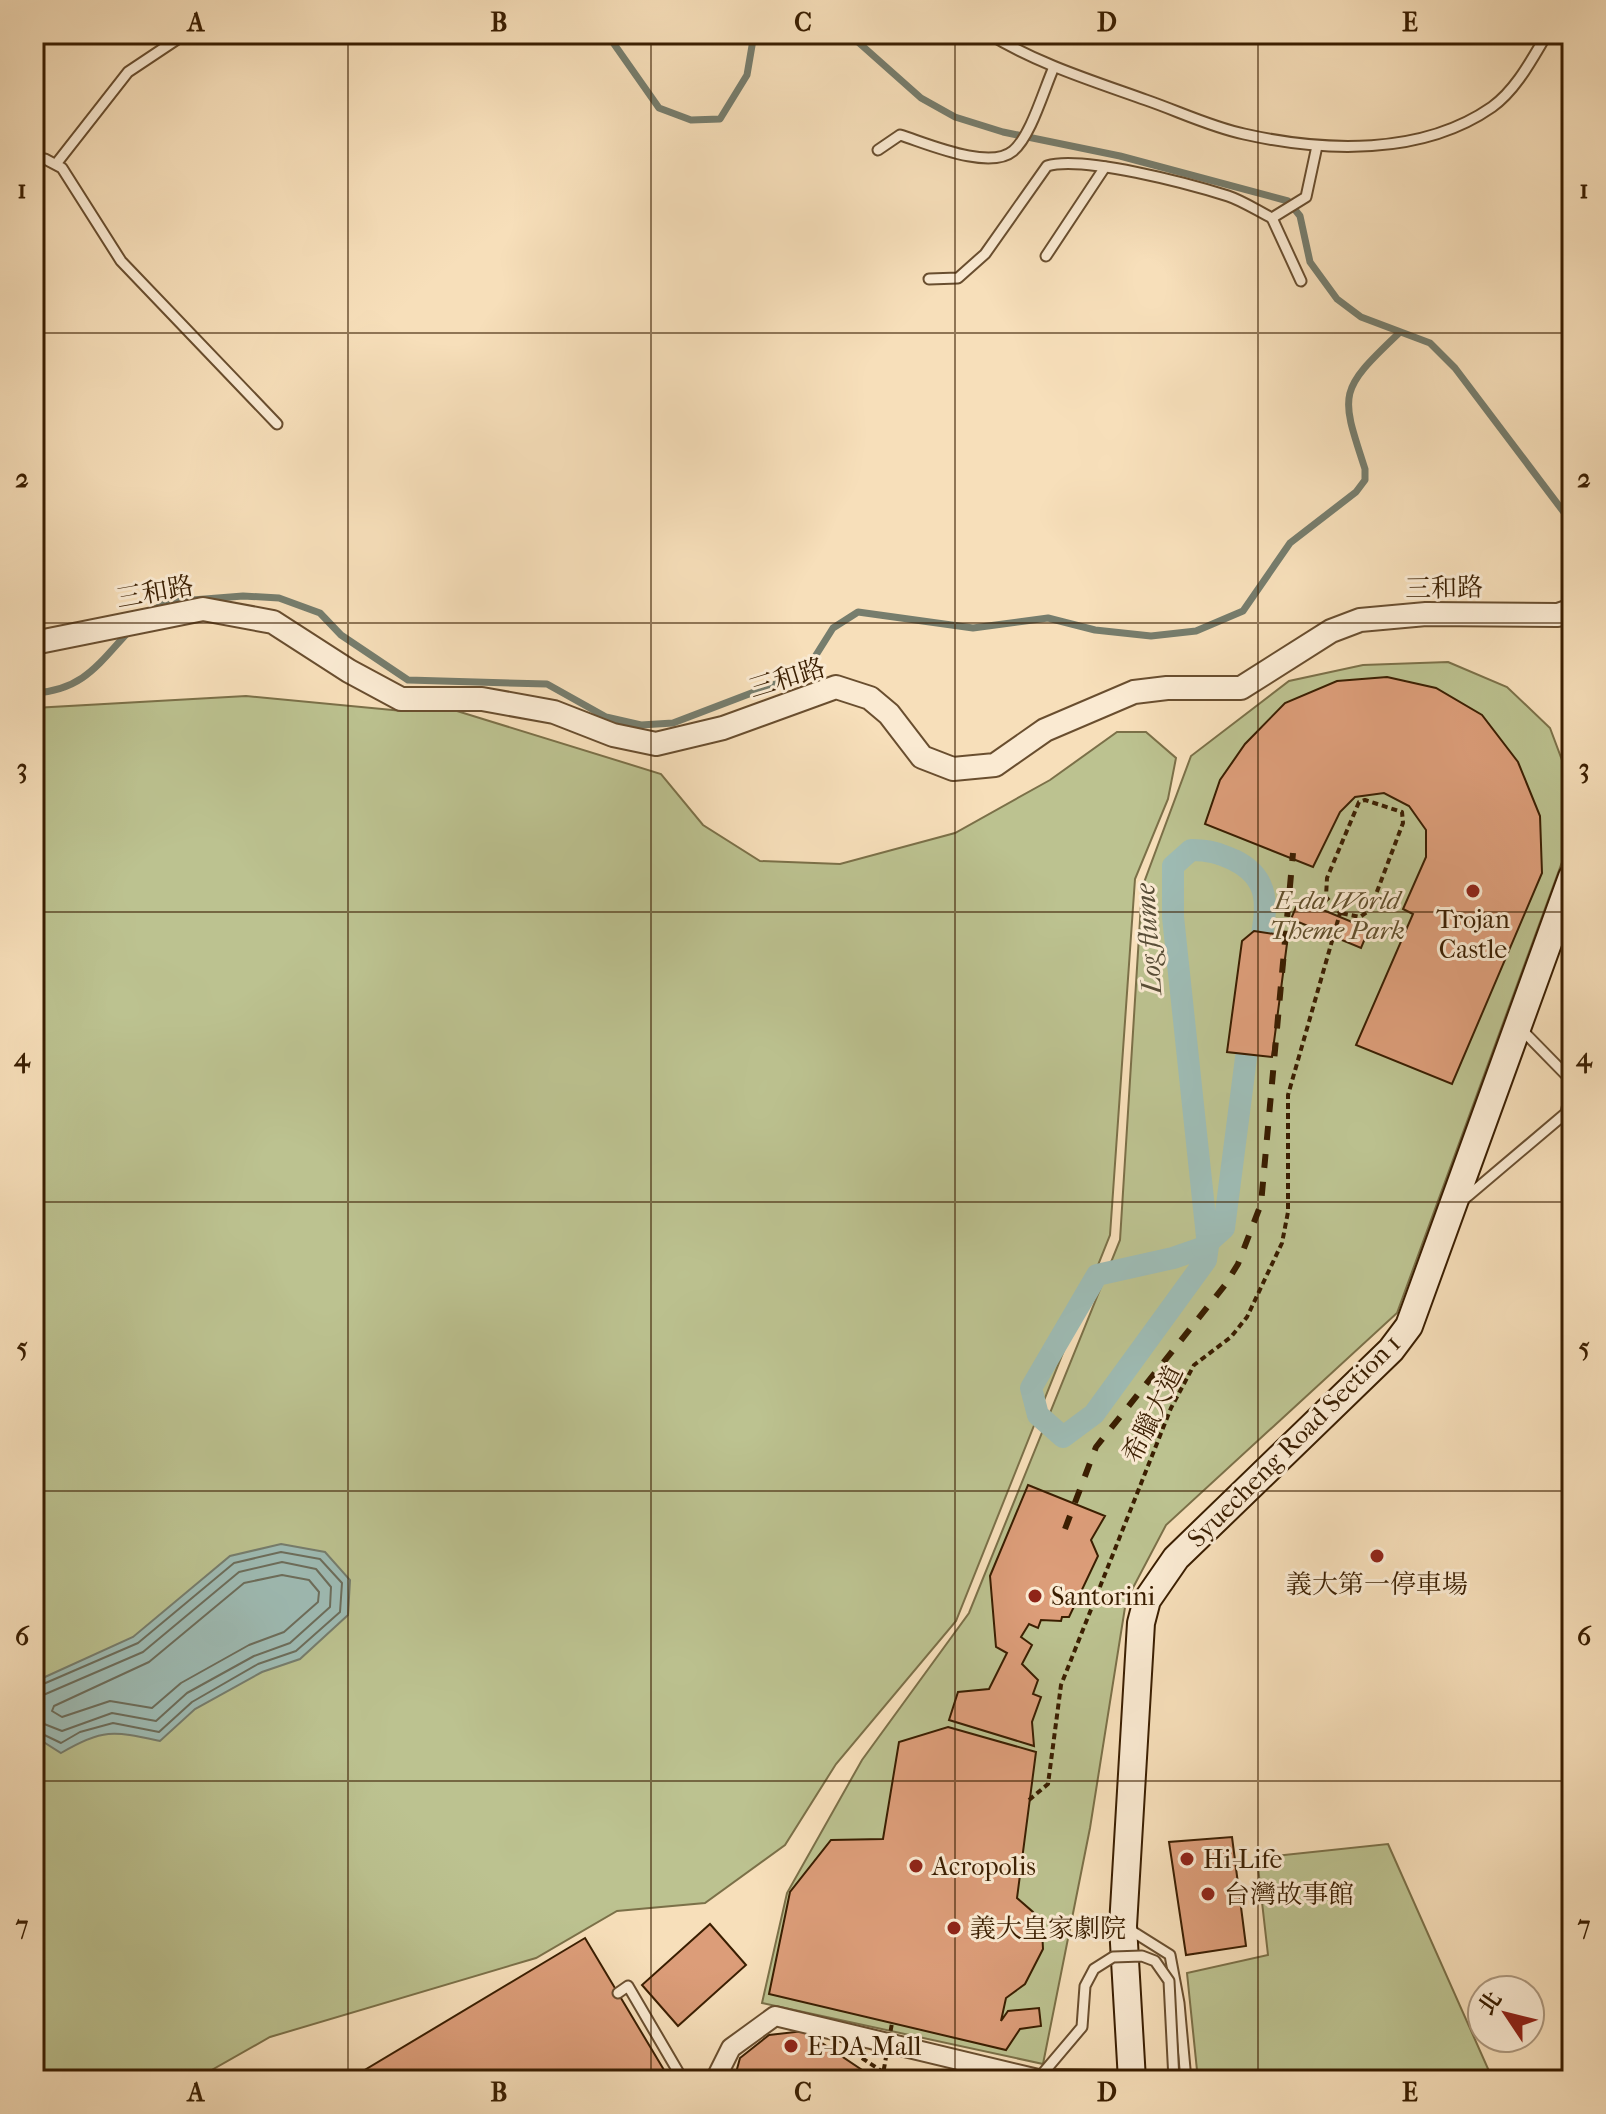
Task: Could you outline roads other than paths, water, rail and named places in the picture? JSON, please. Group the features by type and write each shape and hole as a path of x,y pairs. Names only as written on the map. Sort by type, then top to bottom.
{"main road":[{"name":"Syuecheng Road Section 1","path":"1132,2080 1123,1926 1140,1638 1147,1600 1176,1558 1391,1350 1409,1326 1446,1208 1518,1026 1572,877"}],"street":[{"name":"三和路","path":"34,643 203,609 273,622 349,671 401,699 482,699 554,712 613,735 656,744 723,728 836,687 870,698 889,714 922,757 953,769 995,765 1045,730 1134,692 1167,688 1241,688 1331,631 1360,620 1426,614 1558,615 1572,610"},
{"path":"715,2080 731,2048 775,2016 1038,2079 1132,2080"}],"lane":[{"path":"56,164 128,72 139,62 173,45 185,34"},
{"path":"989,34 1054,67 1242,134 1317,146 1406,142 1449,129 1493,106 1514,85 1547,34"},
{"path":"878,150 900,135 965,157 1005,155 1014,150 1027,132 1054,67"},
{"path":"1276,216 1306,197 1317,146"},
{"path":"34,159 62,168 121,261 277,424"},
{"path":"929,279 958,278 985,254 1047,166 1062,162 1105,167 1231,197 1276,216 1301,281"},
{"path":"1046,256 1105,167"},
{"path":"1446,1208 1566,1113 1572,1083 1518,1026"},
{"path":"1123,1926 1170,1955 1179,2003 1186,2080"},
{"path":"1038,2079 1082,2027 1085,1986 1094,1969 1113,1957 1142,1956 1155,1961 1169,1981 1174,2080"},
{"path":"618,1993 628,1986 683,2080"}],"water":[{"path":"281,1544 325,1552 350,1580 348,1615 300,1659 262,1672 195,1709 160,1741 109,1734 88,1739 61,1753 34,1736 34,1682 133,1637 230,1556"}],"waterway":[{"path":"607,34 659,108 691,120 720,119 747,75 754,34"},
{"path":"849,34 921,98 955,117 1003,132 1120,156 1288,201 1300,216 1310,262 1337,299 1361,317 1430,343 1455,368 1572,523"},
{"path":"152,611 167,602 243,596 279,598 320,613 341,635 408,680 547,684 606,717 641,725 673,723 778,683 811,663 833,628 858,612 973,628 1048,618 1095,630 1151,636 1196,631 1243,611 1290,543 1356,492 1365,480 1365,469 1351,424 1350,394 1364,368 1398,334"},
{"path":"34,693 66,687 89,673 131,629"},
{"name":"Log flume","path":"1202,1248 1173,1258 1097,1275 1031,1388 1038,1415 1063,1437 1094,1414 1206,1260 1208,1246 1173,917 1173,866 1191,850 1213,852 1234,860 1257,879 1265,903 1258,961"},
{"name":"Log flume","path":"1202,1248 1224,1228 1250,1027"}],"railway":[{"path":"1065,1529 1096,1447 1225,1285 1238,1264 1261,1204 1293,853"}],"place":[{"name":"Trojan Castle","path":"1473,891"},
{"name":"義大第一停車場","path":"1377,1556"},
{"name":"Santorini","path":"1035,1596"},
{"name":"Hi-Life","path":"1187,1859"},
{"name":"Acropolis","path":"916,1866"},
{"name":"台灣故事館","path":"1208,1894"},
{"name":"義大皇家劇院","path":"954,1928"},
{"name":"E-DA Mall","path":"791,2046"}],"park label":[{"name":"E-da World Theme Park","path":"1337,915"}]}
